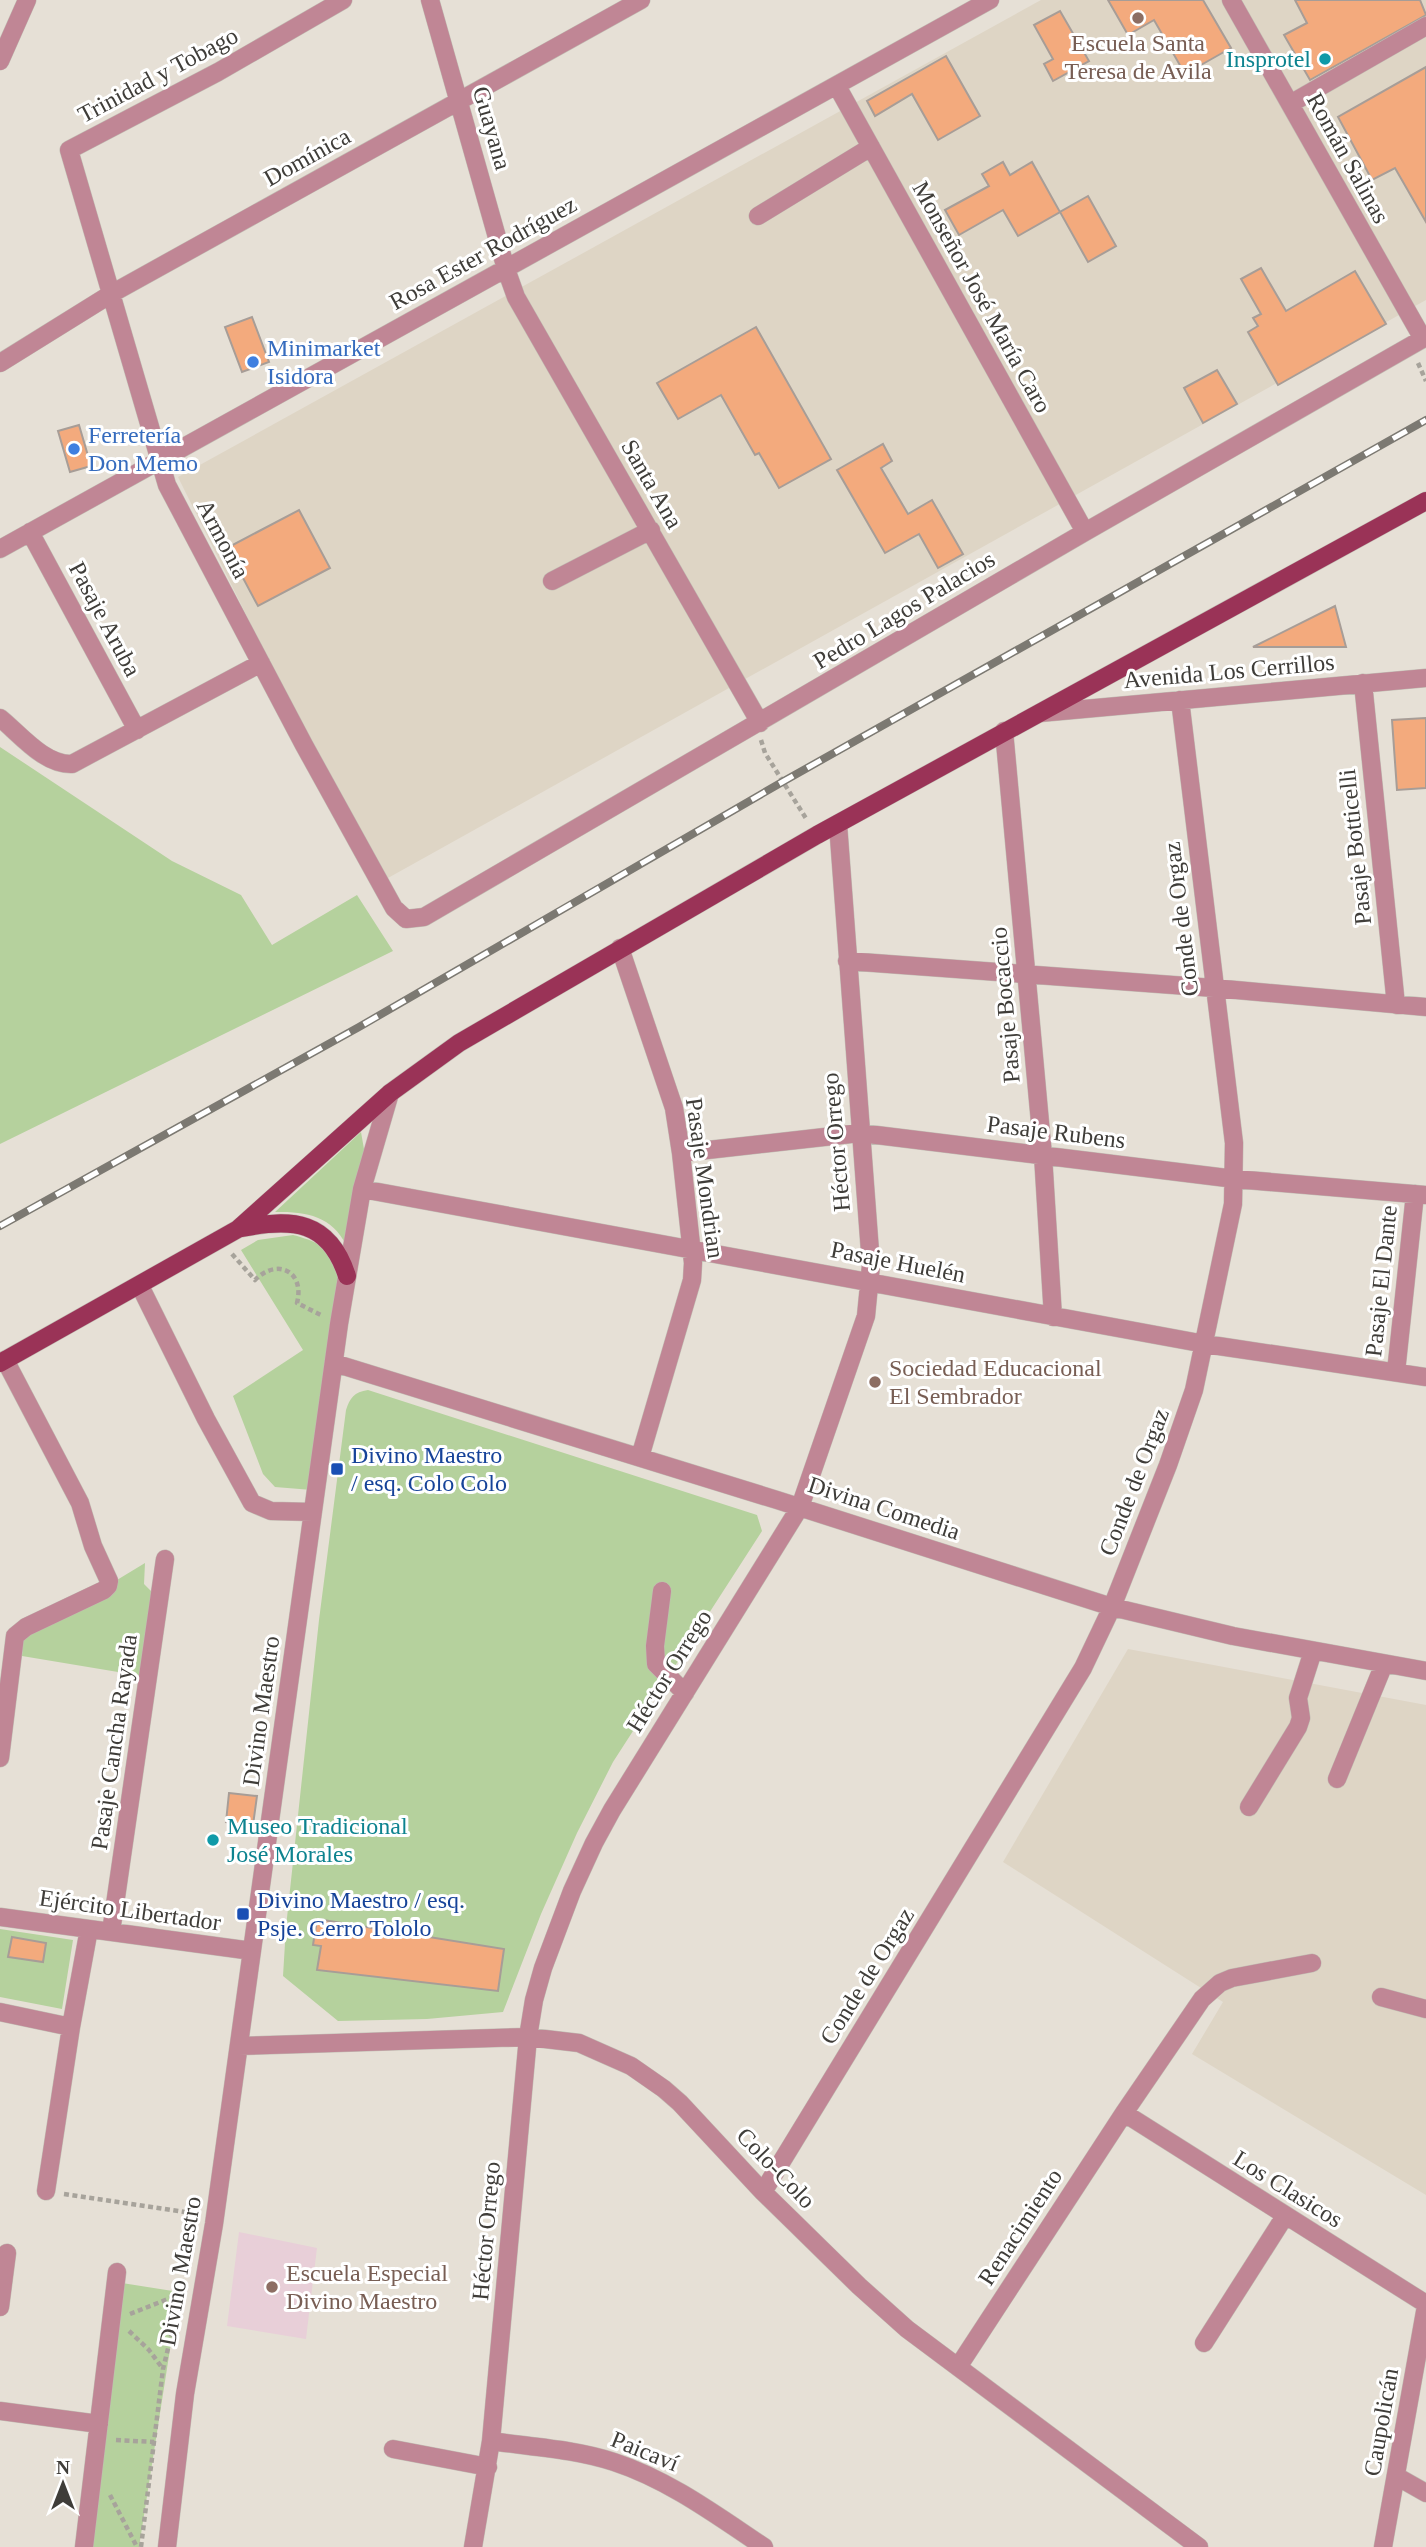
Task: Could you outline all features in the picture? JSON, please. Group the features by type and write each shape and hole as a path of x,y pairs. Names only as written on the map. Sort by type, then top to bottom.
{"main road":[{"path":"3,1361 141,1286 238,1229 390,1093 459,1043 817,835 1426,500"},
{"path":"238,1229 281,1222 306,1227 328,1242 343,1263 347,1276"}],"street":[{"path":"0,61 27,0"},
{"name":"Trinidad y Tobago","path":"69,150 218,72 343,0"},
{"name":"Guayana","path":"430,0 506,269"},
{"name":"Domínica","path":"0,363 111,294 641,0"},
{"name":"Román Salinas","path":"1231,0 1424,338"},
{"name":"Rosa Ester Rodríguez","path":"0,549 837,86 979,3"},
{"path":"1290,104 1426,26"},
{"name":"Monseñor José María Caro","path":"837,86 1085,531"},
{"path":"758,216 871,147"},
{"name":"Armonía","path":"69,150 167,485 394,908 406,919"},
{"name":"Santa Ana","path":"506,269 516,297 760,723"},
{"name":"Pedro Lagos Palacios","path":"406,919 418,920 424,917 1085,531 1424,338"},
{"path":"552,581 651,530"},
{"name":"Pasaje Aruba","path":"30,532 137,730"},
{"path":"0,718 47,758 63,764 80,761 261,663"},
{"name":"Avenida Los Cerrillos","path":"1037,713 1426,678"},
{"name":"Pasaje Botticelli","path":"1363,683 1396,1005"},
{"name":"Conde de Orgaz","path":"763,2192 1063,1702 1112,1607 1184,1422 1205,1344 1233,1204 1235,1179 1234,1143 1180,700"},
{"name":"Pasaje Bocaccio","path":"1004,732 1043,1155 1054,1317"},
{"name":"Héctor Orrego","path":"473,2547 488,2467 528,2037 538,1984 583,1867 612,1810 800,1507 868,1308 871,1282 838,824"},
{"name":"Pasaje Mondrian","path":"620,948 667,1085 681,1153 692,1249 692,1280 640,1457"},
{"path":"847,961 1214,988 1426,1007"},
{"name":"Divino Maestro","path":"167,2547 187,2381 214,2224 339,1324 362,1189 390,1093"},
{"name":"Pasaje Rubens","path":"681,1153 860,1133 1235,1179 1420,1195"},
{"name":"Pasaje Huelén","path":"362,1189 1205,1344 1426,1377"},
{"name":"Pasaje El Dante","path":"1396,1372 1420,1195"},
{"path":"141,1286 206,1419 252,1503 271,1511 313,1512"},
{"path":"0,1758 15,1636 26,1627 104,1590 109,1581 93,1546 80,1503 3,1361"},
{"name":"Divina Comedia","path":"334,1363 1112,1607 1196,1629 1426,1671"},
{"name":"Pasaje Cancha Rayada","path":"111,1932 165,1559"},
{"path":"662,1591 655,1646 656,1664 685,1693"},
{"path":"1249,1807 1298,1727 1301,1718 1298,1698 1313,1651"},
{"path":"1337,1779 1384,1664"},
{"name":"Ejército Libertador","path":"0,1917 253,1951"},
{"path":"46,2191 89,1929"},
{"name":"Renacimiento","path":"958,2367 1202,1999 1220,1983 1254,1973 1312,1963"},
{"path":"1381,1997 1426,2008"},
{"path":"0,2012 71,2027"},
{"name":"Colo-Colo","path":"239,2046 528,2037 579,2043 614,2057 648,2077 680,2104 763,2192 882,2308 1199,2547"},
{"name":"Los Clasicos","path":"1124,2113 1426,2305"},
{"path":"1205,2343 1285,2216"},
{"path":"0,2307 7,2253"},
{"path":"84,2547 117,2272"},
{"name":"Caupolicán","path":"1383,2547 1426,2305"},
{"path":"0,2411 99,2424"},
{"name":"Paicaví","path":"491,2441 589,2455 627,2467 668,2486 764,2547"},
{"path":"393,2449 488,2467"},
{"path":"1396,2476 1426,2493"}],"path":[{"path":"760,723 765,753 817,835"},
{"path":"220,1241 255,1280 264,1271 276,1267 288,1271 297,1279 300,1291 297,1303 339,1324"},
{"path":"46,2191 204,2215 214,2224"},
{"path":"112,2319 138,2312 188,2291"},
{"path":"112,2319 141,2341 163,2369"},
{"path":"111,2439 154,2442"},
{"path":"94,2470 137,2547"}],"shaded area":[{"path":"1041,0 1426,0 1426,300 379,883 178,477"},
{"path":"1128,1649 1426,1705 1426,2195 1192,2054 1223,2002 1003,1862"},
{"name":"Escuela Especial Divino Maestro","path":"239,2232 317,2248 306,2339 227,2326"}],"green space":[{"path":"0,747 172,861 241,895 272,945 357,895 393,951 0,1144"},
{"path":"361,1132 365,1155 349,1251 336,1230 320,1218 299,1213 275,1212"},
{"path":"293,1235 320,1245 340,1266 312,1490 275,1487 263,1474 233,1396 303,1350 241,1250 258,1240"},
{"path":"368,1390 757,1515 762,1531 613,1762 577,1833 541,1914 503,2012 427,2019 338,2021 283,1976 319,1620 346,1410 353,1396"},
{"path":"145,1563 144,1584 153,1593 142,1676 22,1656 23,1637"},
{"path":"0,1929 73,1940 62,2009 0,1997"},
{"path":"122,2283 179,2292 139,2547 90,2547"}],"building":[{"path":"1108,0 1203,0 1231,48 1185,74 1154,20 1128,35"},
{"name":"Insprotel","path":"1295,0 1420,0 1426,15 1310,80 1284,35 1307,23"},
{"path":"1060,11 1089,61 1053,81 1044,64 1053,59 1034,25"},
{"path":"946,56 980,116 938,140 912,94 875,116 867,101"},
{"path":"1426,67 1426,222 1395,168 1372,180 1338,117"},
{"path":"1003,162 1010,175 1032,162 1060,212 1018,236 1003,210 959,235 945,210 989,186 982,174"},
{"path":"1088,196 1116,246 1088,262 1060,212"},
{"path":"1261,268 1286,311 1355,271 1386,324 1278,385 1248,332 1258,326 1253,318 1261,314 1241,279"},
{"path":"252,317 269,362 242,372 225,327"},
{"path":"756,327 831,459 779,488 759,453 755,455 721,395 678,419 657,383"},
{"path":"1217,370 1237,404 1203,423 1184,388"},
{"name":"Ferretería Don Memo","path":"79,425 91,466 70,472 58,431"},
{"path":"883,444 892,461 881,468 908,514 932,500 963,554 938,568 919,534 885,553 837,470"},
{"path":"299,510 330,568 258,606 227,548"},
{"path":"1335,606 1346,647 1253,647"},
{"path":"1426,718 1426,788 1397,790 1392,720"},
{"path":"229,1793 257,1796 253,1825 226,1822"},
{"path":"317,1919 504,1949 498,1991 317,1970 321,1946 313,1945"},
{"path":"12,1937 46,1943 43,1962 8,1957"}],"railway":[{"path":"0,1226 359,1027 784,781 1426,420"}],"place":[{"name":"Escuela Santa Teresa de Avila","path":"1138,18"},
{"name":"Insprotel","path":"1325,59"},
{"name":"Minimarket Isidora","path":"253,362"},
{"name":"Ferretería Don Memo","path":"74,449"},
{"name":"Sociedad Educacional El Sembrador","path":"875,1382"},
{"name":"Divino Maestro / esq. Colo Colo","path":"337,1469"},
{"name":"Museo Tradicional José Morales","path":"213,1840"},
{"name":"Divino Maestro / esq. Psje. Cerro Tololo","path":"243,1914"},
{"name":"Escuela Especial Divino Maestro","path":"272,2287"}]}
